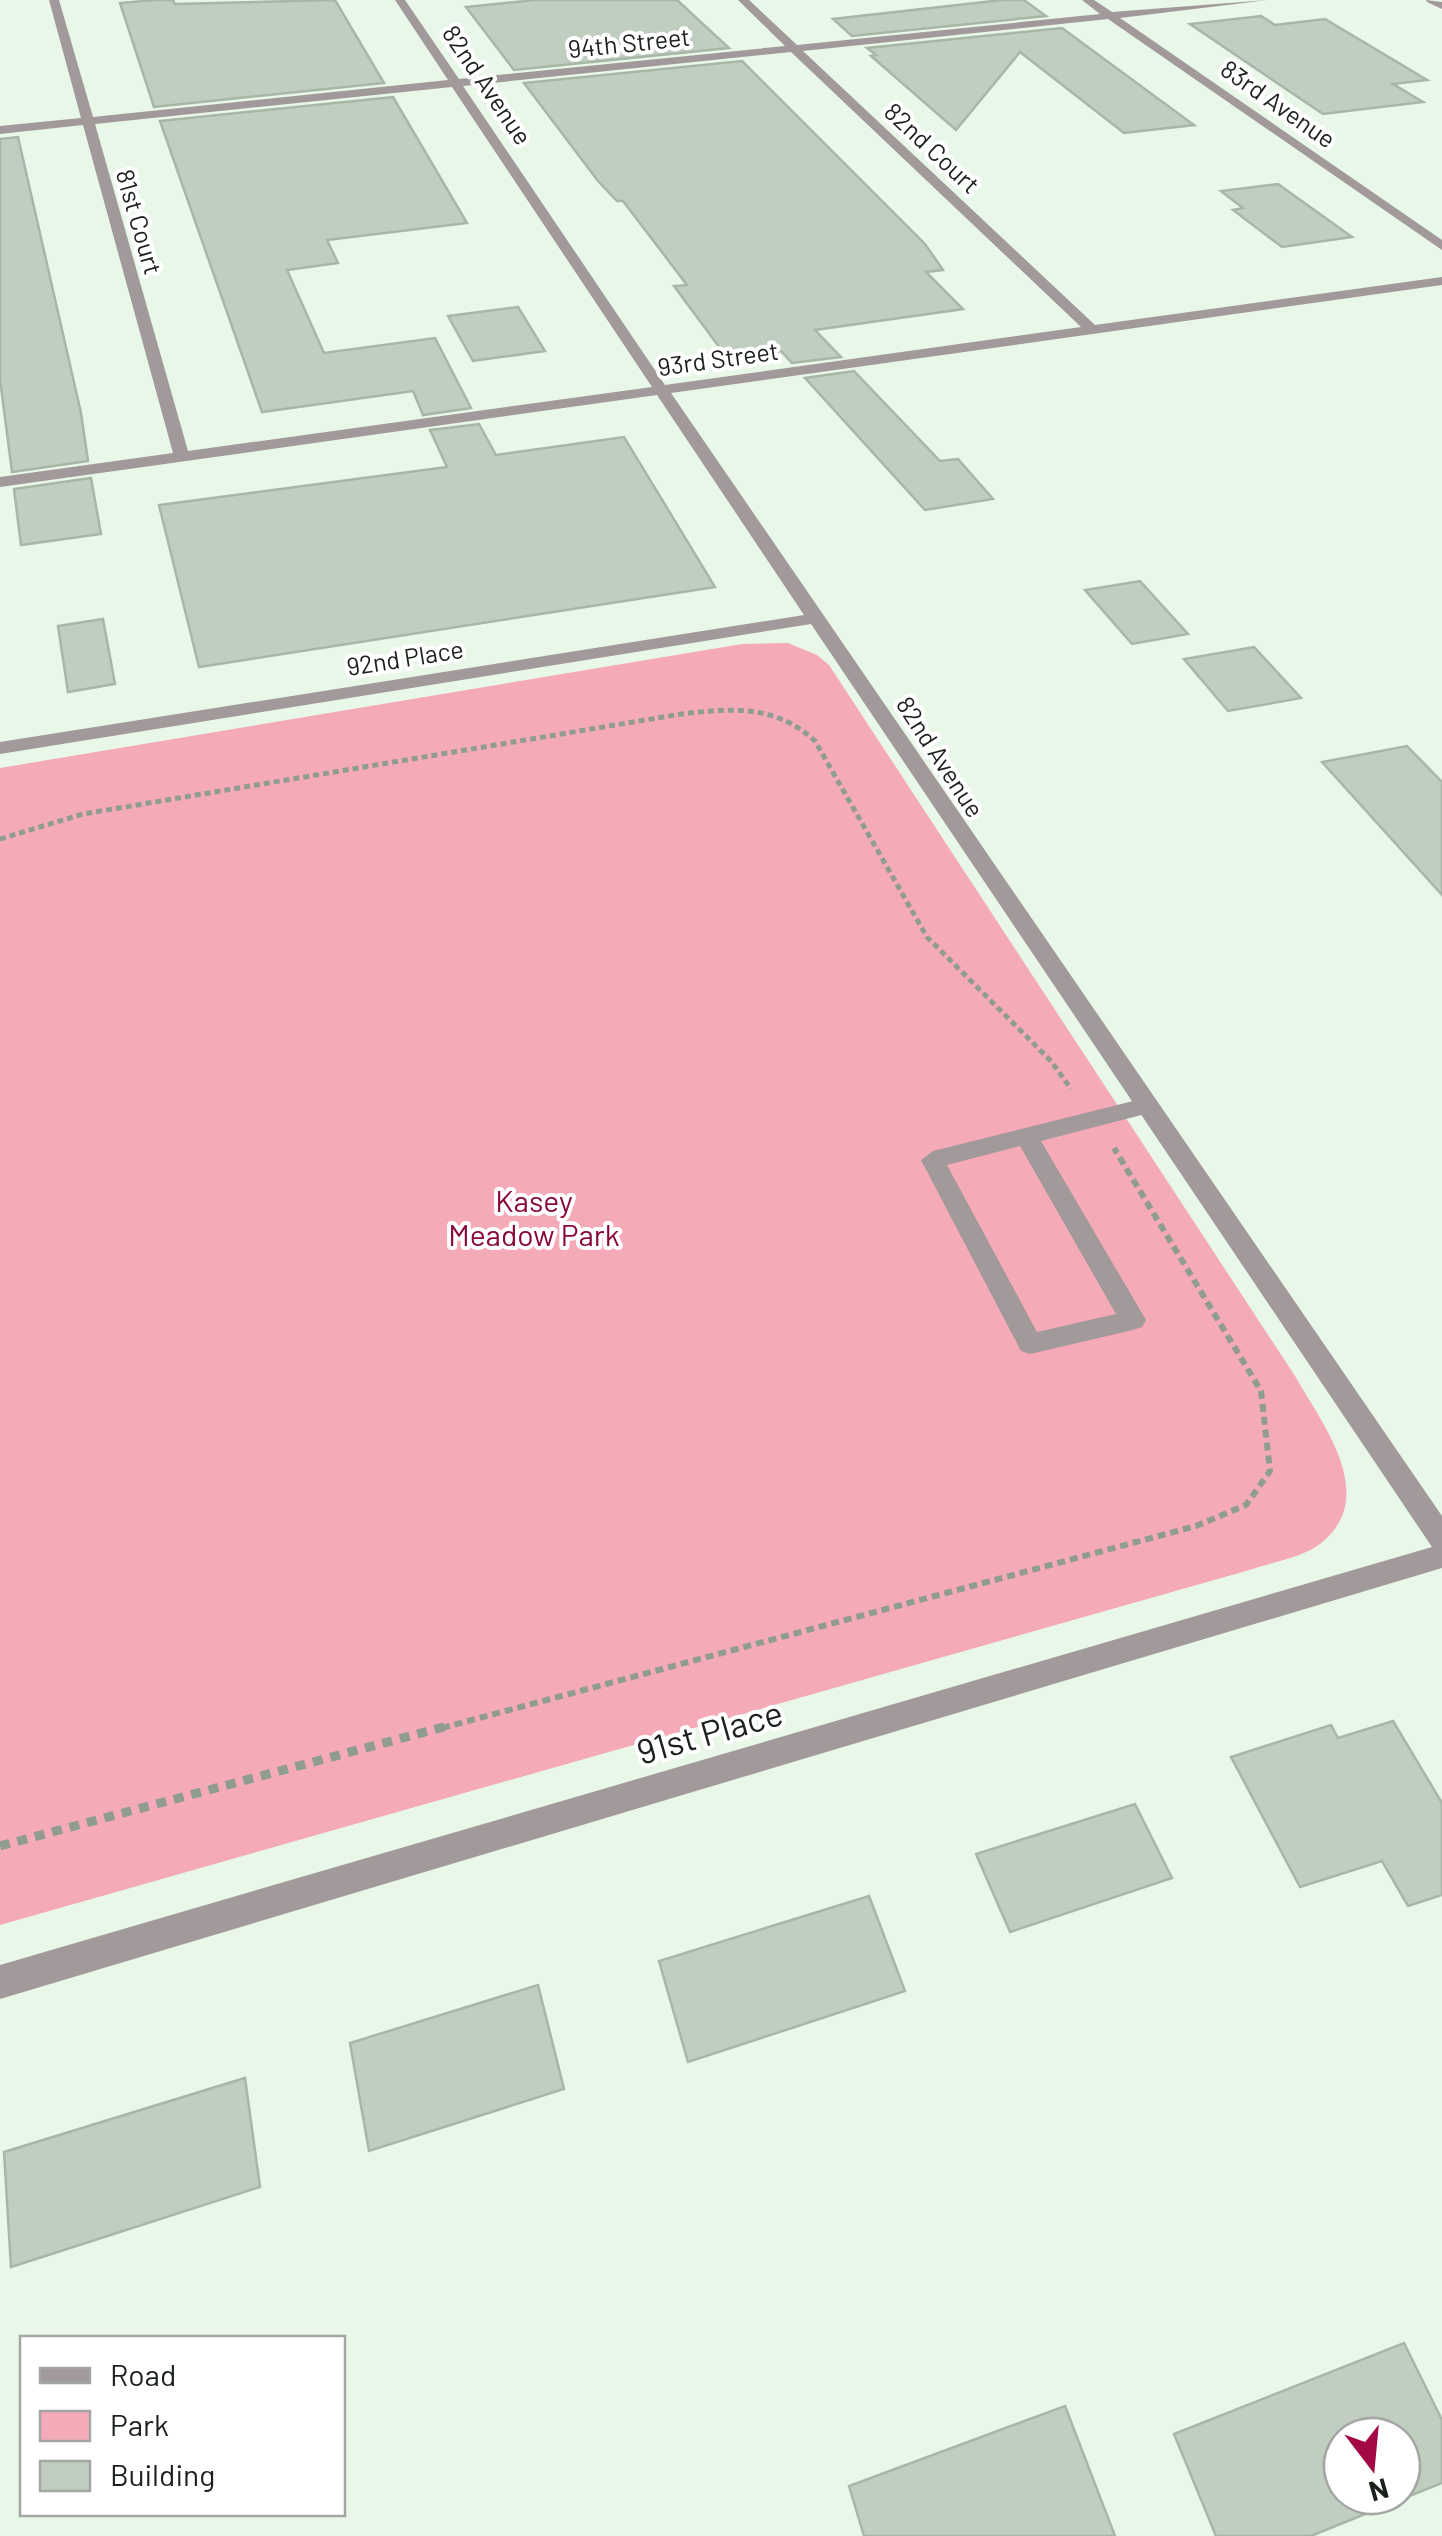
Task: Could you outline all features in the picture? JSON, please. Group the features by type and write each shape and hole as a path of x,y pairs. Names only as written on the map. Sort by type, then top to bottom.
{"street":[{"name":"81st Court","path":"54,0 182,456"},
{"name":"82nd Avenue","path":"400,0 659,390 818,618 972,854 1442,1538"},
{"name":"82nd Court","path":"743,0 1090,330"},
{"name":"83rd Avenue","path":"1087,0 1442,246"},
{"name":"94th Street","path":"0,130 1263,0"},
{"path":"1431,0 1442,6"},
{"name":"93rd Street","path":"0,482 1442,280"},
{"name":"92nd Place","path":"0,748 818,618"},
{"path":"1026,1136 1133,1320 1030,1344 932,1160 1026,1136 1093,1119 1145,1106"},
{"name":"91st Place","path":"0,1982 1442,1556"}],"path":[{"path":"0,839 83,814 732,707 772,714 805,730 816,742 927,937 1050,1061 1093,1119 1219,1317 1261,1391 1270,1472 1246,1505 1196,1526 0,1846"}],"green space":[{"name":"Kasey Meadow Park","path":"788,643 817,655 829,665 1295,1376 1340,1461 1346,1483 1345,1505 1337,1525 1320,1544 1288,1559 0,1925 0,768 742,644"}],"building":[{"path":"173,0 175,4 335,0 384,83 154,107 120,3"},
{"path":"535,0 677,0 729,48 514,70 466,7"},
{"path":"1024,0 1046,16 852,36 833,19"},
{"path":"1261,16 1275,25 1325,19 1427,80 1393,84 1423,102 1323,114 1190,24"},
{"path":"1062,28 1194,125 1124,133 1020,52 956,130 871,56 876,55 867,48"},
{"path":"742,61 925,244 943,270 926,272 963,309 815,330 841,357 792,363 781,351 728,359 674,286 687,285 623,201 617,201 598,181 524,83"},
{"path":"393,97 467,223 327,240 338,263 287,270 324,353 435,338 471,408 423,415 413,391 262,412 160,121"},
{"path":"18,137 81,413 88,461 12,472 0,379 0,139"},
{"path":"1278,184 1352,237 1282,247 1233,210 1243,208 1221,191"},
{"path":"518,307 545,351 473,361 448,316"},
{"path":"854,371 940,461 958,459 993,499 925,510 805,378"},
{"path":"479,424 496,455 624,437 715,587 199,667 159,505 447,467 430,430"},
{"path":"91,478 101,534 21,545 14,489"},
{"path":"1140,581 1188,634 1132,644 1085,590"},
{"path":"103,619 115,684 68,692 58,626"},
{"path":"1254,647 1301,698 1228,711 1184,659"},
{"path":"1407,746 1442,782 1442,895 1322,762"},
{"path":"1393,1721 1442,1803 1442,1895 1408,1906 1382,1861 1300,1887 1231,1757 1331,1725 1338,1738"},
{"path":"1135,1804 1172,1878 1010,1932 976,1854"},
{"path":"869,1896 905,1991 688,2062 659,1961"},
{"path":"538,1985 564,2089 369,2151 350,2043"},
{"path":"245,2078 260,2187 11,2267 4,2152"},
{"path":"1404,2343 1442,2420 1442,2483 1422,2491 1422,2416 1322,2416 1322,2516 1360,2516 1311,2536 1216,2536 1174,2434"},
{"path":"1065,2406 1115,2536 864,2536 849,2486"}]}
